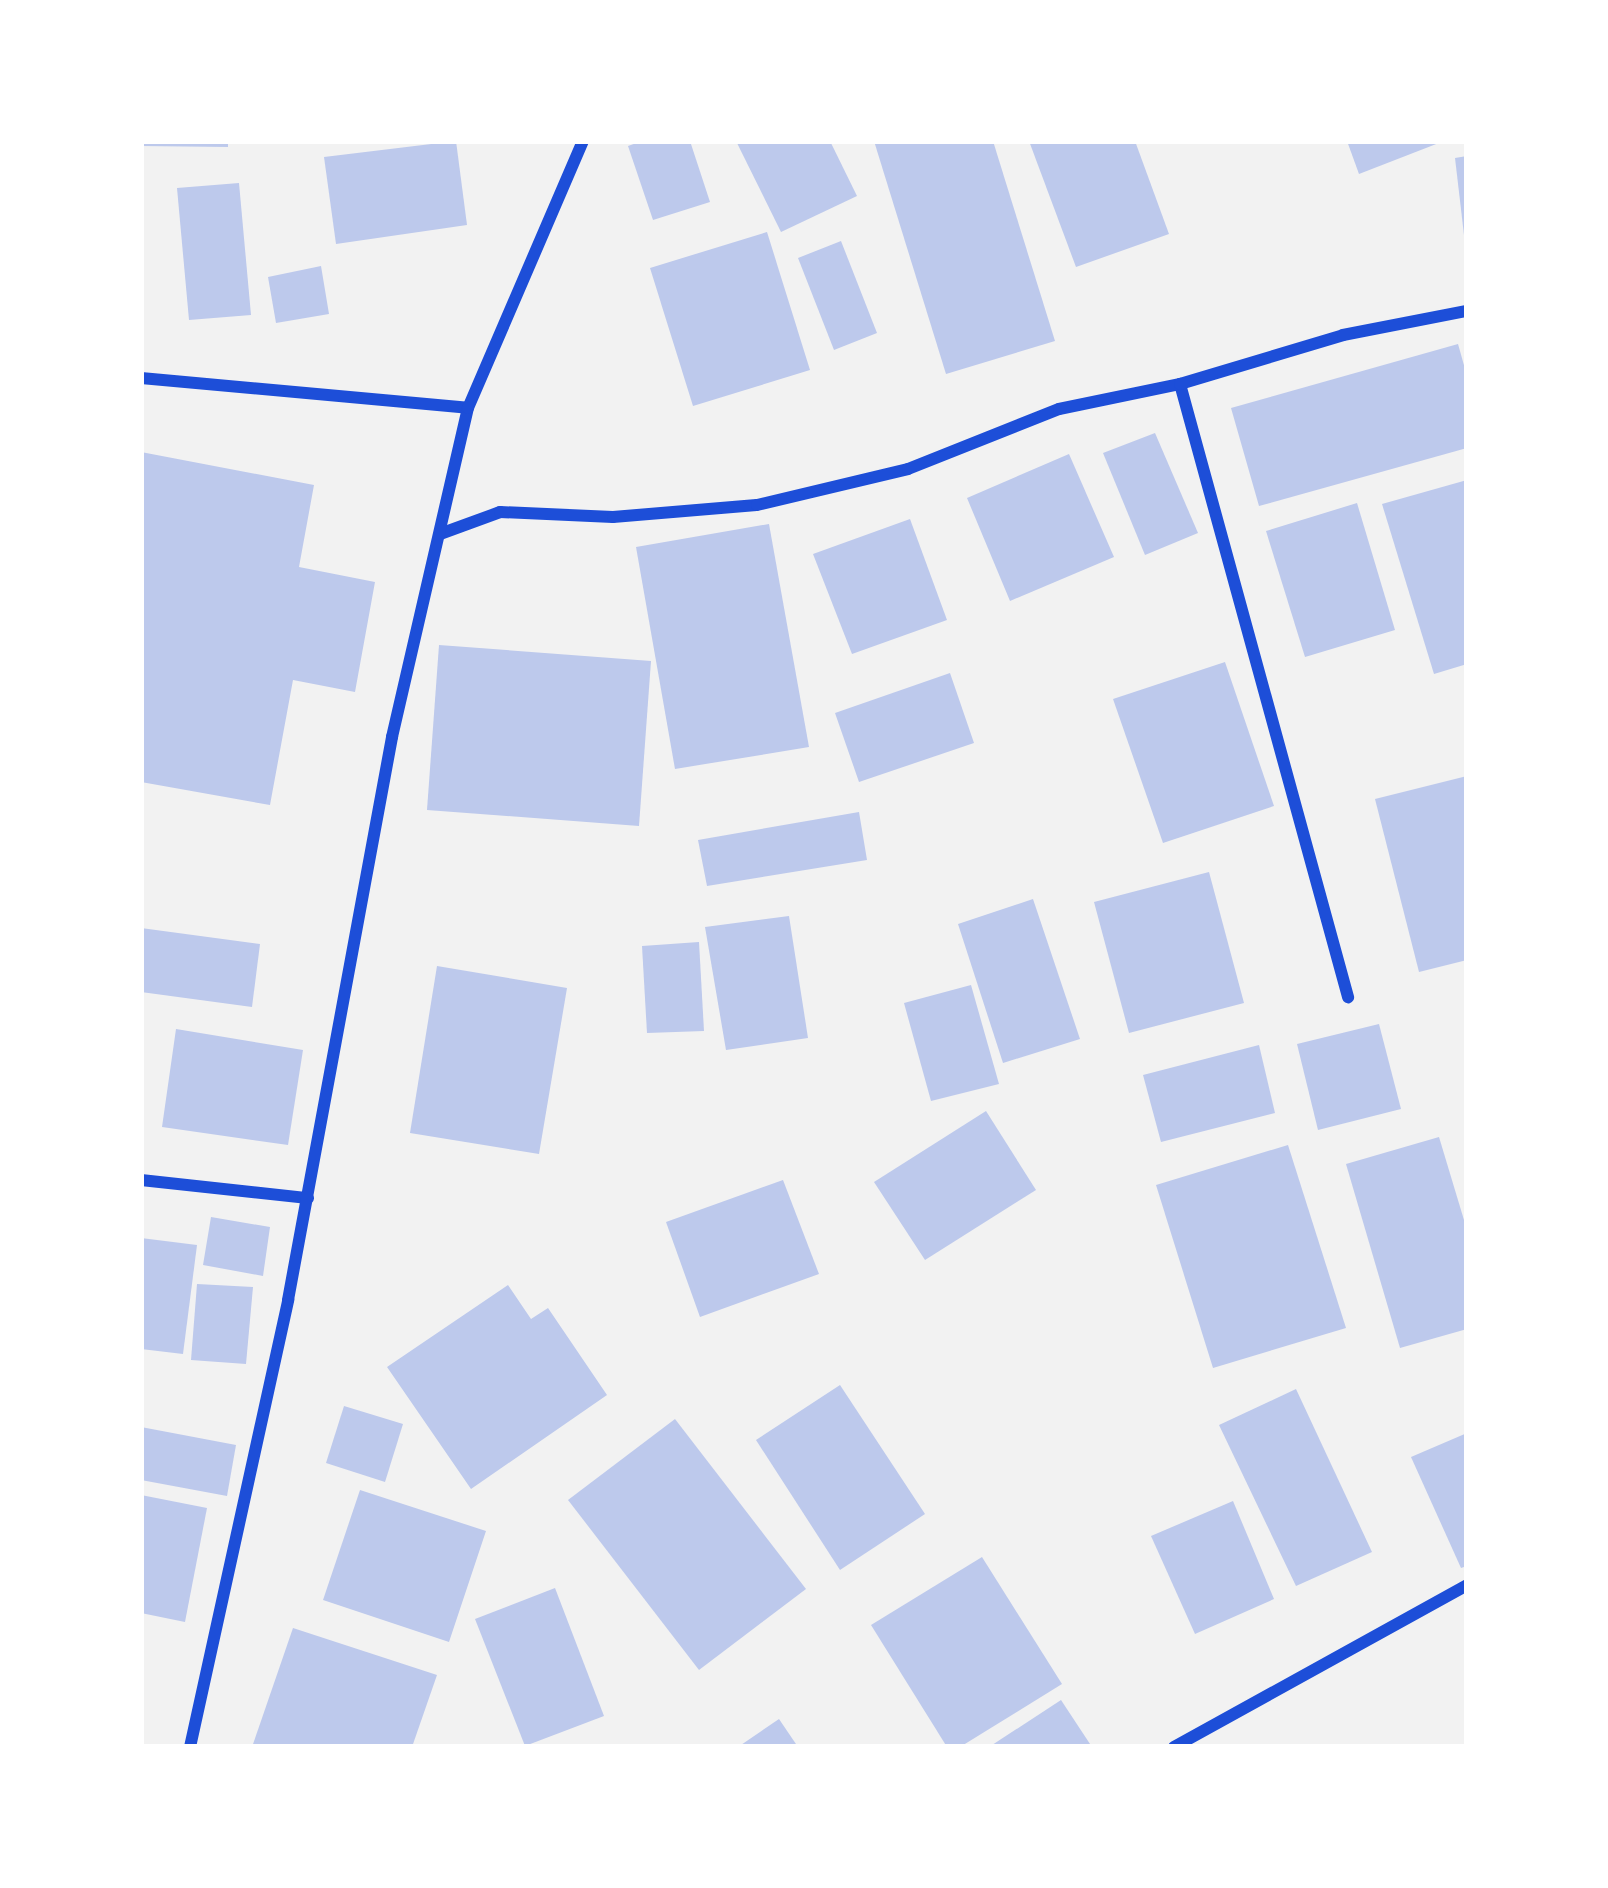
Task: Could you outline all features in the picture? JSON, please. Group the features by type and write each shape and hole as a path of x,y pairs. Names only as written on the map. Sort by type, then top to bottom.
{"street":[{"path":"190,1747 308,1198 392,737 468,408 583,141"},
{"path":"440,534 500,512 613,517 758,505 908,469 1059,409 1180,383 1342,335 1467,311"},
{"path":"141,378 468,408"},
{"path":"1180,383 1348,997"},
{"path":"141,1180 308,1198"},
{"path":"1174,1747 1467,1585"}],"building":[{"path":"141,141 228,141 228,147 141,146"},
{"path":"456,141 467,225 336,244 324,157"},
{"path":"642,141 690,141 710,202 653,220 628,146"},
{"path":"736,141 830,141 857,196 781,232"},
{"path":"874,141 993,141 1055,341 946,374"},
{"path":"1029,141 1135,141 1169,234 1076,267"},
{"path":"1347,141 1444,141 1359,174"},
{"path":"1467,156 1467,235 1464,235 1455,158"},
{"path":"239,183 251,315 189,320 177,188"},
{"path":"767,232 810,370 693,406 650,268"},
{"path":"841,241 877,333 834,350 798,258"},
{"path":"321,266 329,314 276,323 268,277"},
{"path":"1458,344 1467,376 1467,448 1259,506 1231,408"},
{"path":"1155,433 1198,533 1145,555 1103,453"},
{"path":"141,452 314,485 299,567 375,582 355,692 293,680 270,805 141,782"},
{"path":"1069,454 1114,557 1010,601 967,498"},
{"path":"1467,480 1467,664 1434,674 1382,504"},
{"path":"1357,503 1395,630 1305,657 1266,531"},
{"path":"910,519 947,620 852,654 813,554"},
{"path":"769,524 809,747 675,769 636,547"},
{"path":"439,645 651,661 639,826 427,810"},
{"path":"1225,662 1274,806 1163,843 1113,699"},
{"path":"950,673 974,743 859,782 835,713"},
{"path":"1467,776 1467,960 1419,972 1375,799"},
{"path":"859,812 867,860 707,886 698,840"},
{"path":"1209,872 1244,1003 1129,1033 1094,902"},
{"path":"1033,899 1080,1039 1003,1063 958,924"},
{"path":"789,916 808,1038 726,1050 705,927"},
{"path":"141,928 260,944 252,1007 141,992"},
{"path":"699,942 704,1031 647,1033 642,946"},
{"path":"437,966 567,988 539,1154 410,1133"},
{"path":"971,985 999,1084 931,1101 904,1003"},
{"path":"1379,1024 1401,1109 1318,1130 1297,1044"},
{"path":"176,1029 303,1050 288,1145 162,1127"},
{"path":"1259,1045 1275,1113 1161,1142 1143,1075"},
{"path":"986,1111 1036,1190 925,1260 874,1182"},
{"path":"1439,1137 1467,1230 1467,1329 1400,1348 1346,1164"},
{"path":"1288,1145 1346,1328 1213,1368 1156,1185"},
{"path":"783,1180 819,1274 700,1317 666,1222"},
{"path":"211,1217 270,1227 263,1276 203,1265"},
{"path":"141,1238 197,1245 183,1354 141,1349"},
{"path":"197,1284 253,1287 246,1364 191,1360"},
{"path":"508,1285 531,1319 548,1308 607,1395 471,1489 387,1367"},
{"path":"840,1385 925,1514 840,1570 756,1440"},
{"path":"1296,1389 1372,1552 1296,1586 1219,1425"},
{"path":"344,1406 403,1424 385,1482 326,1463"},
{"path":"675,1419 806,1589 699,1670 568,1500"},
{"path":"141,1427 236,1445 227,1496 141,1480"},
{"path":"1467,1433 1467,1566 1461,1568 1411,1457"},
{"path":"360,1490 486,1531 449,1642 323,1600"},
{"path":"141,1495 207,1508 185,1622 141,1613"},
{"path":"1233,1501 1274,1599 1195,1634 1151,1536"},
{"path":"982,1557 1062,1684 960,1747 947,1747 871,1625"},
{"path":"555,1588 604,1716 525,1746 475,1619"},
{"path":"293,1628 437,1675 412,1747 252,1747"},
{"path":"1061,1700 1092,1747 989,1747"},
{"path":"779,1719 798,1747 738,1747"}]}
